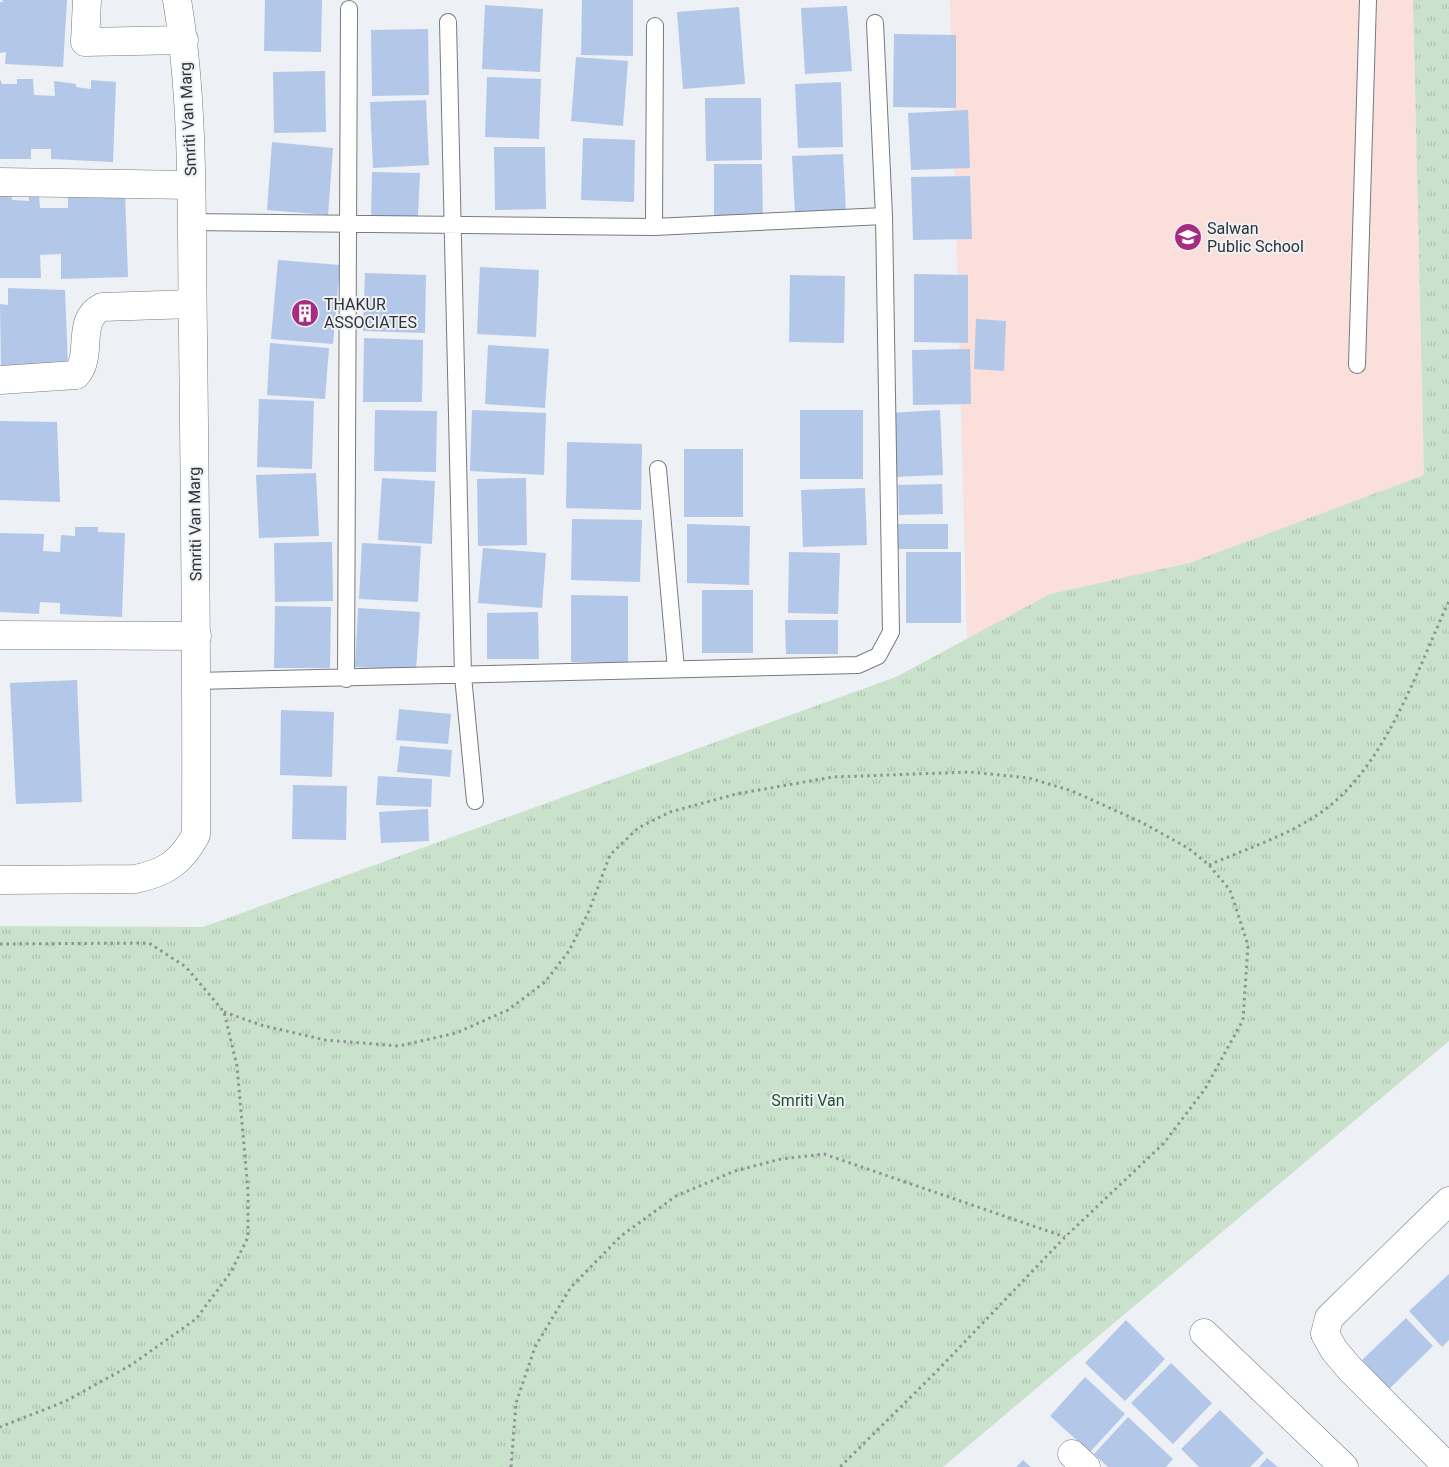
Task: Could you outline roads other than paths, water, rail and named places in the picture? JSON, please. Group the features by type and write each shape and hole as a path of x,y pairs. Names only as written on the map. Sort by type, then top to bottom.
{"street":[{"path":"87,0 86,42 184,40"},
{"name":"Smriti Van Marg","path":"0,880 135,879 152,876 167,869 185,855 196,835 197,681 191,185 184,40 177,0"},
{"path":"0,182 191,185"},
{"path":"0,380 76,375 83,367 88,320 93,312 102,308 192,304"},
{"path":"0,635 196,636"},
{"path":"1448,1467 1350,1369 1334,1350 1325,1334 1329,1318 1449,1201"},
{"path":"1204,1334 1344,1467"}],"lane":[{"path":"1357,365 1368,0"},
{"path":"346,678 349,9"},
{"path":"448,22 463,676 474,800"},
{"path":"197,681 858,665 878,656 891,632 884,216 875,23"},
{"path":"654,226 655,26"},
{"path":"191,222 654,226 884,216"},
{"path":"658,469 676,670"}],"place":[{"name":"Salwan Public School","path":"1188,237"},
{"name":"THAKUR ASSOCIATES","path":"305,313"}],"park label":[{"name":"Smriti Van","path":"808,1100"}]}
